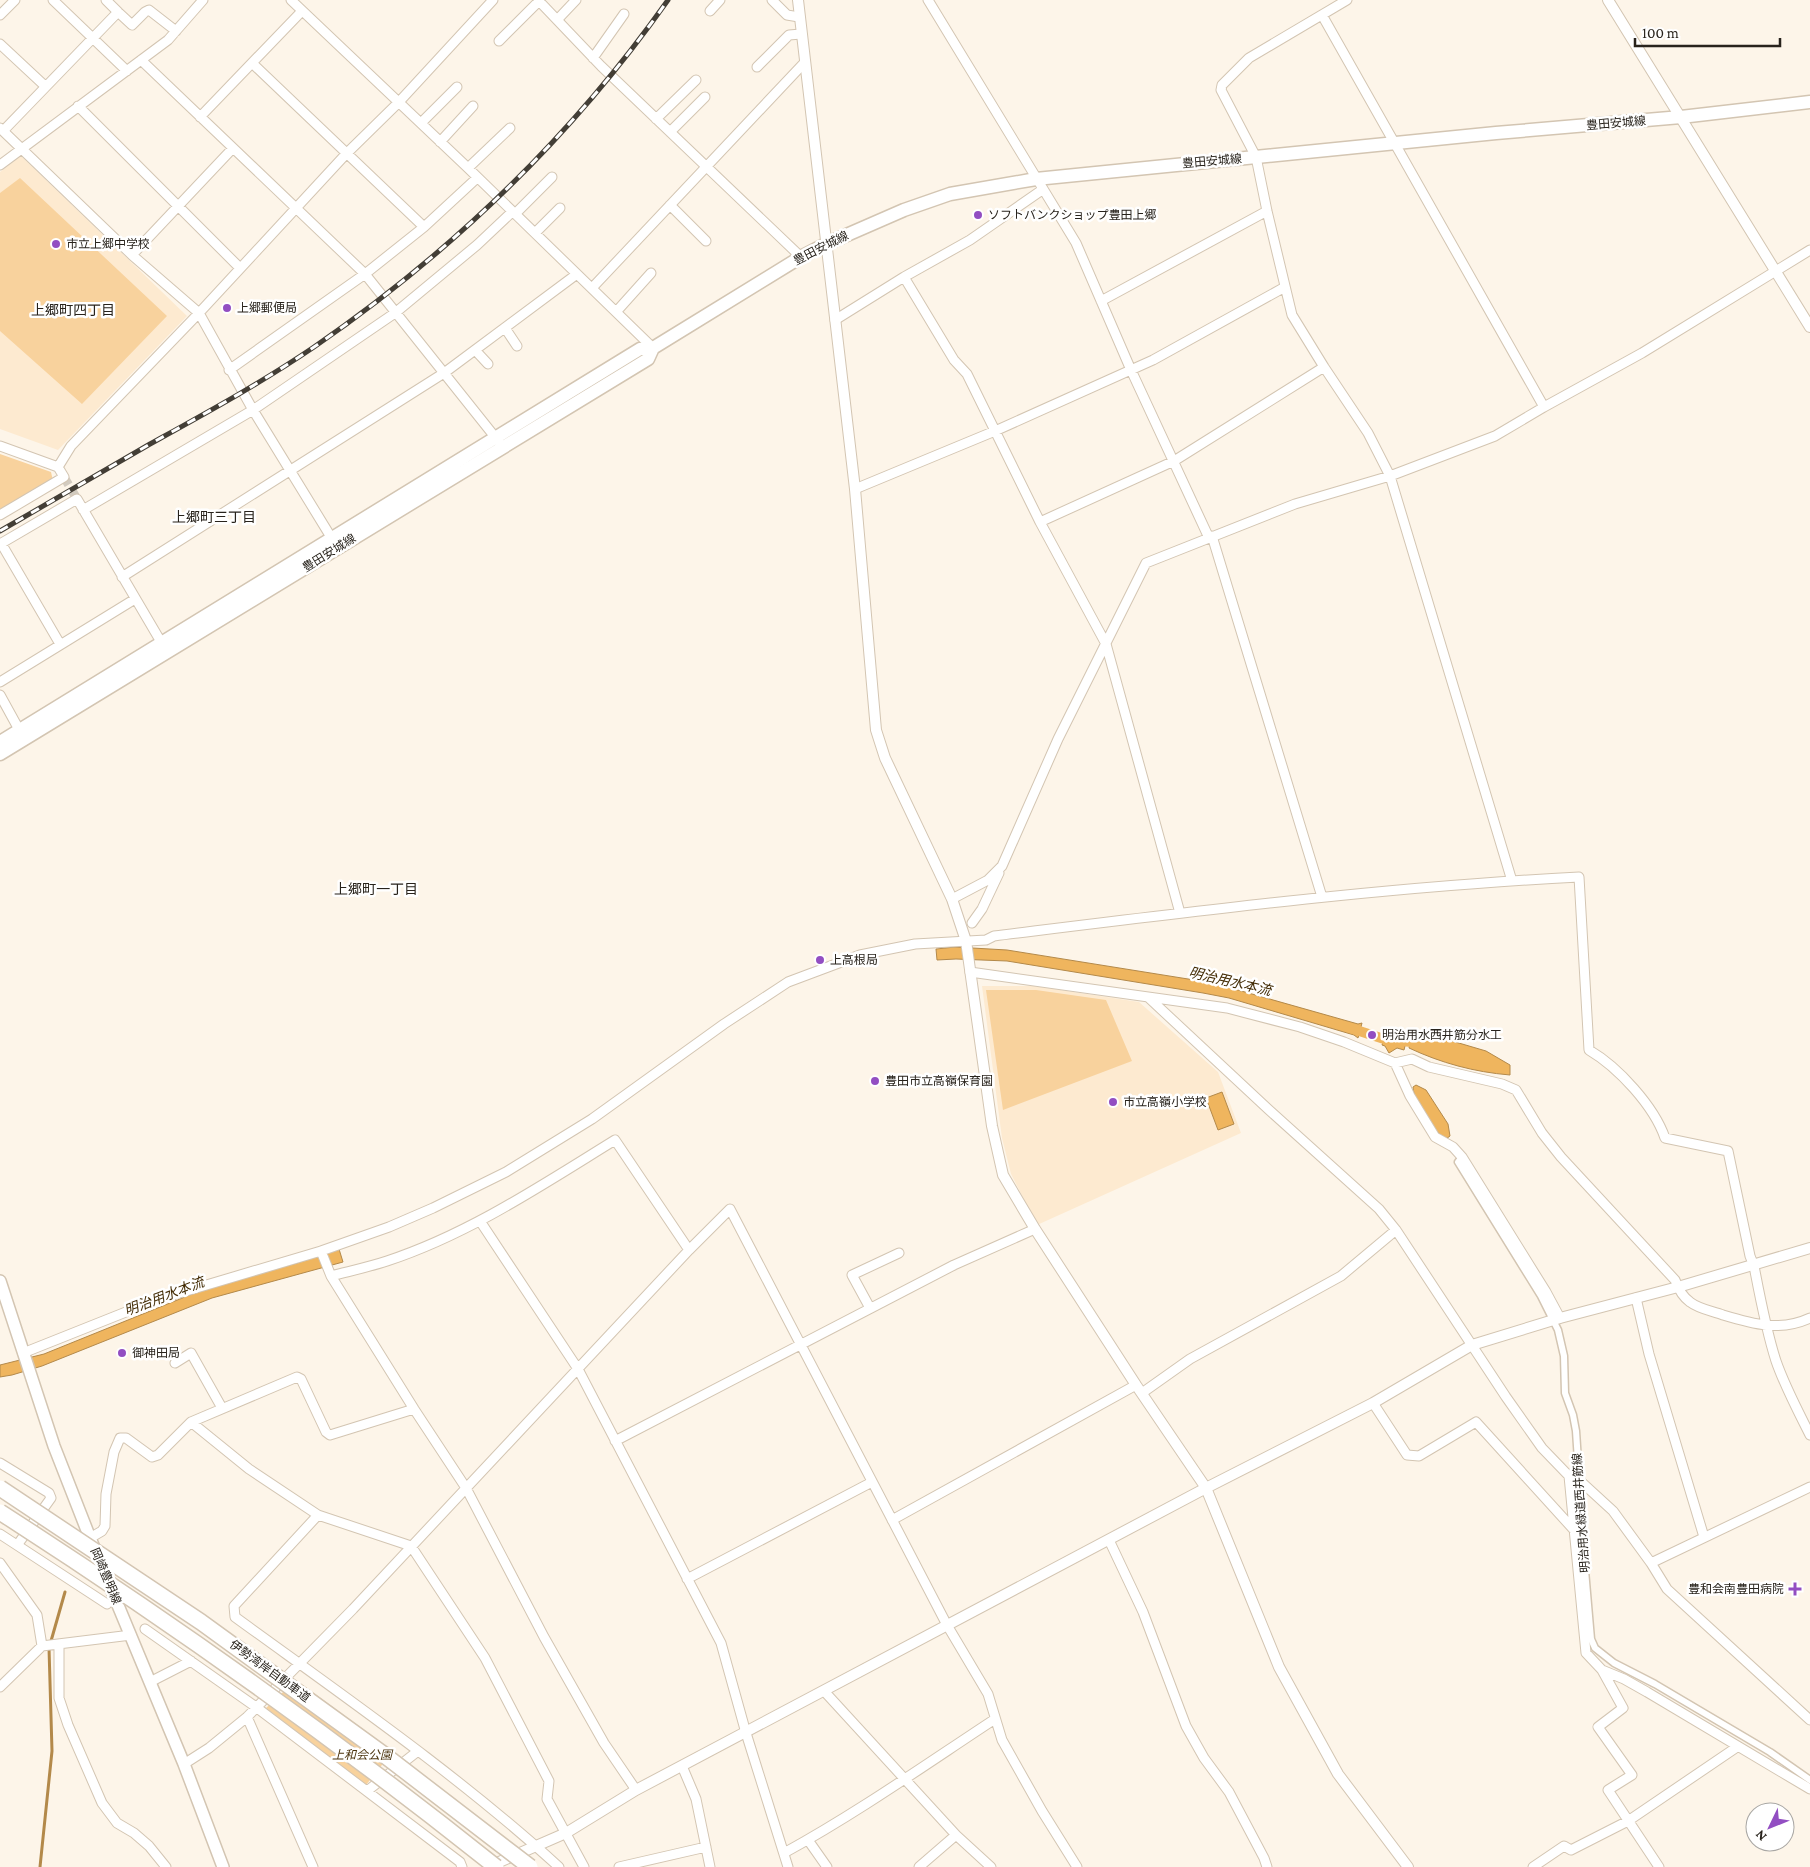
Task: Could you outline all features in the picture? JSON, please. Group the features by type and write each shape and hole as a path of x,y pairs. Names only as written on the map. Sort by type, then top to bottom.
{"highway":[{"name":"伊勢湾岸自動車道","path":"0,1488 202,1622 384,1754 530,1867"},
{"name":"伊勢湾岸自動車道","path":"0,1512 117,1588 272,1696 496,1867"}],"main road":[{"name":"豊田安城線","path":"0,754 22,735 499,442 648,359 652,348 801,257 904,210 950,194 1036,179 1681,117 1810,102"},
{"name":"豊田安城線","path":"0,742 22,735"},
{"name":"岡崎豊明線","path":"0,1281 54,1446 224,1867"}],"street":[{"path":"0,16 15,0"},
{"path":"53,0 127,71"},
{"path":"106,0 132,25 149,10 176,31"},
{"path":"0,164 168,40 203,0"},
{"path":"291,0 468,168 652,348"},
{"path":"58,467 71,446 199,313 346,154 398,103 493,0"},
{"path":"499,41 539,0 593,58 801,257"},
{"path":"557,20 576,0"},
{"path":"710,11 720,0"},
{"path":"772,0 787,15 799,16"},
{"path":"798,0 855,489 874,718 879,744 952,899 967,943 992,1126 1003,1175 1035,1229 1206,1488 1278,1667 1338,1774 1408,1867"},
{"path":"928,0 1076,244 1131,370 1211,537 1322,897"},
{"path":"1347,0 1249,58 1222,85 1221,90 1256,157 1292,315 1368,433 1390,476 1512,881"},
{"path":"1608,0 1810,327"},
{"path":"200,117 302,11"},
{"path":"118,12 1,130 132,256 199,313 229,370 335,542"},
{"path":"593,58 624,14"},
{"path":"1322,15 1544,407"},
{"path":"757,67 789,34 802,34"},
{"path":"0,44 45,86"},
{"path":"141,60 365,274 499,442"},
{"path":"592,288 805,62"},
{"path":"252,63 424,227"},
{"path":"656,119 696,80"},
{"path":"420,123 457,87"},
{"path":"670,132 705,97"},
{"path":"78,106 240,268"},
{"path":"440,142 473,106"},
{"path":"468,168 510,128"},
{"path":"132,256 233,148"},
{"path":"83,510 253,410 396,313 477,245 552,177"},
{"path":"229,370 365,274 424,227 477,178"},
{"path":"835,320 970,240 1042,190"},
{"path":"670,205 706,241"},
{"path":"535,233 560,208"},
{"path":"1102,301 1267,212"},
{"path":"972,923 982,909 1058,739 1146,563 1295,504 1390,476 1495,436 1642,353 1810,250"},
{"path":"616,312 652,273"},
{"path":"122,577 444,373 577,274"},
{"path":"904,278 954,360 967,374 1040,522 1106,644 1180,913"},
{"path":"855,489 994,431 1153,360 1285,287"},
{"path":"505,328 517,346"},
{"path":"475,350 488,364"},
{"path":"1040,522 1174,461 1324,367"},
{"path":"0,446 58,467 64,478 0,515"},
{"path":"60,644 0,544 76,499 164,647"},
{"path":"0,682 135,599"},
{"path":"0,696 22,735"},
{"path":"952,899 988,880 1002,866"},
{"path":"24,1355 156,1300 322,1253 389,1227 506,1172 592,1119 724,1024 788,982 860,955 916,944 967,943 986,940 994,936 1322,897 1579,877 1588,1050 1605,1060 1629,1083 1661,1126 1665,1138 1728,1151 1766,1326 1776,1360 1810,1435"},
{"path":"970,972 1227,1008 1300,1027 1344,1042 1395,1063 1412,1059 1429,1067 1502,1084 1516,1090 1542,1133 1561,1157 1675,1280 1685,1298 1698,1307 1753,1324 1787,1326 1810,1318"},
{"path":"1149,998 1379,1209 1396,1230 1542,1448 1614,1511 1667,1589 1810,1720"},
{"path":"1395,1063 1410,1096 1435,1138 1452,1147 1462,1157 1546,1292 1556,1319"},
{"path":"329,1272 387,1261 480,1221 541,1187 615,1140 689,1250"},
{"path":"184,1764 209,1748 247,1718 689,1250 730,1209 947,1625 988,1694 1002,1740 1042,1811 1077,1867"},
{"path":"480,1221 578,1369 721,1644 746,1733 788,1867"},
{"path":"615,1441 954,1265 1035,1229"},
{"path":"892,1520 1139,1389 1340,1276 1396,1230"},
{"path":"488,1867 566,1833 636,1790 1206,1488 1373,1403 1472,1345 1556,1319 1754,1266 1810,1248"},
{"path":"322,1253 329,1272 414,1409 466,1488 544,1637 604,1743 636,1790"},
{"path":"870,1308 852,1275 899,1253"},
{"path":"1636,1298 1657,1382 1704,1537"},
{"name":"明治用水緑道西井筋線","path":"1556,1319 1564,1356 1564,1393 1573,1415 1576,1431 1578,1461 1573,1477 1590,1639 1595,1648 1614,1663 1655,1684 1753,1742 1810,1780"},
{"path":"175,1363 191,1353 222,1408"},
{"path":"90,1538 102,1531 105,1526 106,1494 114,1452 120,1438 126,1438 152,1457 158,1455 191,1422 297,1377 301,1380 326,1432 330,1435 414,1409"},
{"path":"1373,1403 1407,1455 1419,1456 1476,1422 1575,1531"},
{"path":"191,1422 249,1469 318,1515 410,1546 485,1658 549,1781 547,1799 584,1867"},
{"path":"0,1463 48,1492 51,1498 18,1544"},
{"path":"1573,1477 1575,1531 1586,1653 1602,1670 1623,1708 1598,1727 1632,1775 1608,1790 1659,1867"},
{"path":"687,1579 872,1482"},
{"path":"1651,1563 1810,1487"},
{"path":"318,1515 234,1606 235,1617 418,1751 535,1845 559,1867"},
{"path":"0,1534 107,1604"},
{"path":"1109,1540 1142,1612 1186,1726 1204,1758 1229,1792 1267,1867"},
{"path":"0,1563 37,1615 42,1646"},
{"path":"146,1629 256,1707 460,1862 462,1867"},
{"path":"0,1686 42,1646 131,1635"},
{"path":"59,1645 59,1698 68,1725 102,1803 117,1823 134,1833 149,1846 166,1867"},
{"path":"150,1682 191,1661"},
{"path":"1602,1670 1624,1679 1647,1692 1810,1789"},
{"path":"824,1691 956,1835 991,1867"},
{"path":"247,1718 313,1867"},
{"path":"784,1853 808,1840 995,1719"},
{"path":"1533,1867 1564,1846 1571,1850 1628,1821 1737,1746"},
{"path":"367,1791 418,1751"},
{"path":"682,1766 696,1799 710,1867"},
{"path":"918,1867 956,1835"},
{"path":"808,1840 827,1867"},
{"path":"619,1867 706,1847"}],"shaded area":[{"name":"市立上郷中学校","path":"21,156 187,316 58,450 0,429 0,172"},
{"path":"955,947 1007,950 1213,983 1358,1024 1362,1023 1358,1038 1354,1035 1229,998 1203,993 1007,961 937,960 936,949"},
{"name":"市立高嶺小学校","path":"982,986 1034,986 1139,1002 1218,1072 1241,1133 1037,1225 1011,1174 1002,1138"},
{"path":"1387,1031 1407,1038 1404,1050 1397,1048 1389,1053 1385,1046 1382,1045"},
{"path":"1435,1036 1486,1051 1510,1065 1510,1075 1458,1066 1409,1048 1411,1039"},
{"path":"1416,1085 1426,1090 1448,1124 1450,1136 1446,1139 1429,1123 1420,1109 1414,1094 1413,1087"},
{"path":"1222,1092 1234,1124 1218,1130 1206,1098"},
{"path":"339,1249 343,1262 212,1298 42,1366 0,1377 0,1365 44,1354 212,1286 297,1263"}],"green space":[{"name":"市立上郷中学校","path":"20,178 167,316 82,404 0,331 0,193"},
{"path":"0,454 51,472 53,481 0,509"},
{"path":"986,990 1036,990 1106,1000 1132,1061 1003,1110"},
{"name":"上和会公園","path":"296,1680 393,1751 366,1785 266,1708"}],"waterway":[{"name":"明治用水本流","path":"1347,1027 1384,1039 1422,1045"},
{"path":"40,1867 52,1751 49,1648 65,1592"}],"tunnel":[{"path":"64,477 77,499"}],"railway":[{"path":"0,531 274,373 314,347 414,272 507,189 550,145 592,98 668,0"}],"place":[{"name":"ソフトバンクショップ豊田上郷","path":"978,215"},
{"name":"市立上郷中学校","path":"56,244"},
{"name":"上郷郵便局","path":"227,308"},
{"name":"上高根局","path":"820,960"},
{"name":"明治用水西井筋分水工","path":"1372,1035"},
{"name":"豊田市立高嶺保育園","path":"875,1081"},
{"name":"市立高嶺小学校","path":"1113,1102"},
{"name":"御神田局","path":"122,1353"},
{"name":"豊和会南豊田病院","path":"1795,1589"}],"district":[{"name":"上郷町四丁目","path":"73,310"},
{"name":"上郷町三丁目","path":"214,517"},
{"name":"上郷町一丁目","path":"376,889"}]}
